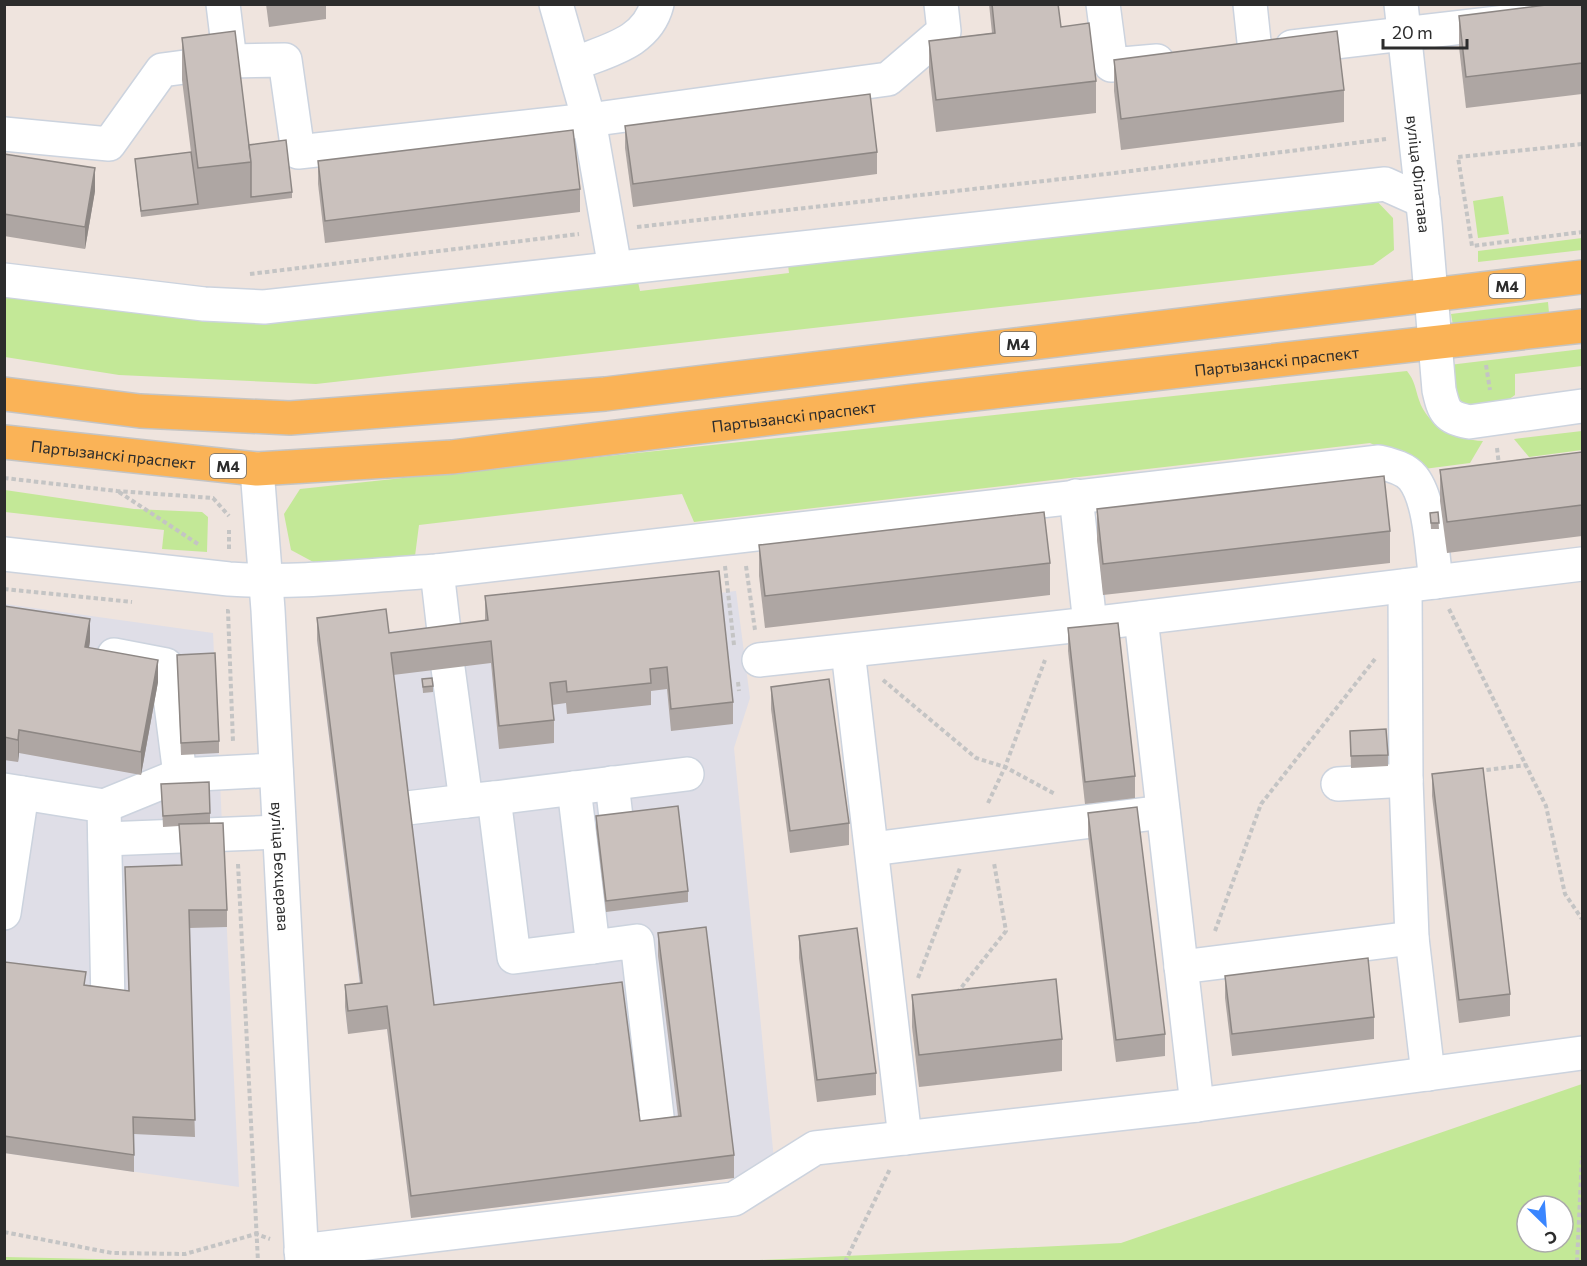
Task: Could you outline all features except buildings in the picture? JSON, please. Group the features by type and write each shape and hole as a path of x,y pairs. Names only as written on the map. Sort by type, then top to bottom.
{"main road":[{"name":"М4","path":"4,394 140,411 290,418 604,394 1582,277"},
{"name":"Партызанскі праспект","path":"4,442 257,469 452,457 901,403 1582,326"},
{"path":"257,469 259,454 268,437 290,418"}],"street":[{"path":"223,4 230,61"},
{"path":"556,4 589,120 615,268"},
{"path":"574,64 634,38 650,26 657,4"},
{"path":"4,134 109,144 162,70 230,61 285,60 298,152 589,120 888,79 944,31 941,4"},
{"path":"1103,4 1111,65 1189,58"},
{"path":"1250,4 1255,51"},
{"path":"1222,54 1255,51 1403,19 1534,11 1582,13"},
{"name":"вуліца Філатава","path":"1403,19 1423,201 1439,390 1444,410 1453,419 1469,422 1582,406"},
{"path":"4,279 204,304 264,307 1385,184 1423,201"},
{"path":"4,554 266,582 437,571 1379,462 1404,470 1413,478 1425,502 1406,780 1412,938 1428,1074"},
{"name":"вуліца Бехцерава","path":"257,469 266,582 302,1256"},
{"path":"1076,496 1090,624"},
{"path":"744,662 1090,624 1582,564"},
{"path":"437,571 447,658 514,957 637,941 638,1046 658,1125 638,1128"},
{"path":"1141,618 1197,1105"},
{"path":"848,651 904,1138"},
{"path":"101,652 166,666 180,775"},
{"path":"4,913 13,791 104,806 180,775 276,770"},
{"path":"407,808 687,774"},
{"path":"1338,784 1406,780"},
{"path":"612,783 617,826"},
{"path":"574,788 593,947"},
{"path":"104,806 108,1005"},
{"path":"872,849 1163,812"},
{"path":"105,839 279,832"},
{"path":"1181,967 1412,938"},
{"path":"889,1007 953,998"},
{"path":"302,1256 734,1199 815,1148 1197,1105 1582,1053"}],"path":[{"path":"244,274 608,230 1103,175 1388,139"},
{"path":"1582,144 1458,157 1472,246 1582,232"},
{"path":"1486,364 1490,393"},
{"path":"1496,439 1499,468"},
{"path":"4,478 117,491 213,498 229,516 229,555"},
{"path":"117,491 201,546"},
{"path":"739,691 744,662 745,556"},
{"path":"724,560 744,662"},
{"path":"1420,584 1526,765 1546,806 1565,894 1582,919"},
{"path":"4,589 134,602"},
{"path":"217,610 228,611 233,772"},
{"path":"848,651 976,758 1005,767 1102,820"},
{"path":"1214,936 1261,804 1376,657"},
{"path":"1471,772 1526,765"},
{"path":"237,833 258,1262"},
{"path":"953,998 1006,931 988,833"},
{"path":"845,1262 904,1138"},
{"path":"1577,1262 1582,1156"},
{"path":"4,1232 112,1253 164,1254 185,1254 256,1234 302,1256"}],"shaded area":[{"path":"736,591 750,698 734,748 774,1160 734,1178 411,1218 387,1029 348,1033 345,1007 362,1005 317,640"},
{"path":"5,604 213,633 239,1187 5,1153"}],"green space":[{"path":"1372,196 1393,218 1394,250 1373,265 316,384 119,375 5,357 4,289 233,320 636,273 640,291 789,273 787,256"},
{"path":"1503,196 1509,234 1478,238 1473,201"},
{"path":"1582,238 1582,250 1478,262 1478,251"},
{"path":"1548,302 1549,313 1453,325 1451,314"},
{"path":"1582,349 1582,366 1515,374 1515,395 1508,400 1462,408 1457,404 1449,365"},
{"path":"1407,371 1423,409 1436,425 1454,435 1483,441 1470,463 1424,469 1370,443 694,522 682,494 419,525 415,556 317,564 291,550 284,514 300,489"},
{"path":"1582,431 1582,450 1529,457 1514,439"},
{"path":"5,490 134,509 202,512 208,517 207,552 162,549 164,530 5,512"},
{"path":"1582,1084 1582,1261 739,1261 1121,1243"},
{"path":"5,1257 187,1261 5,1262"}]}
